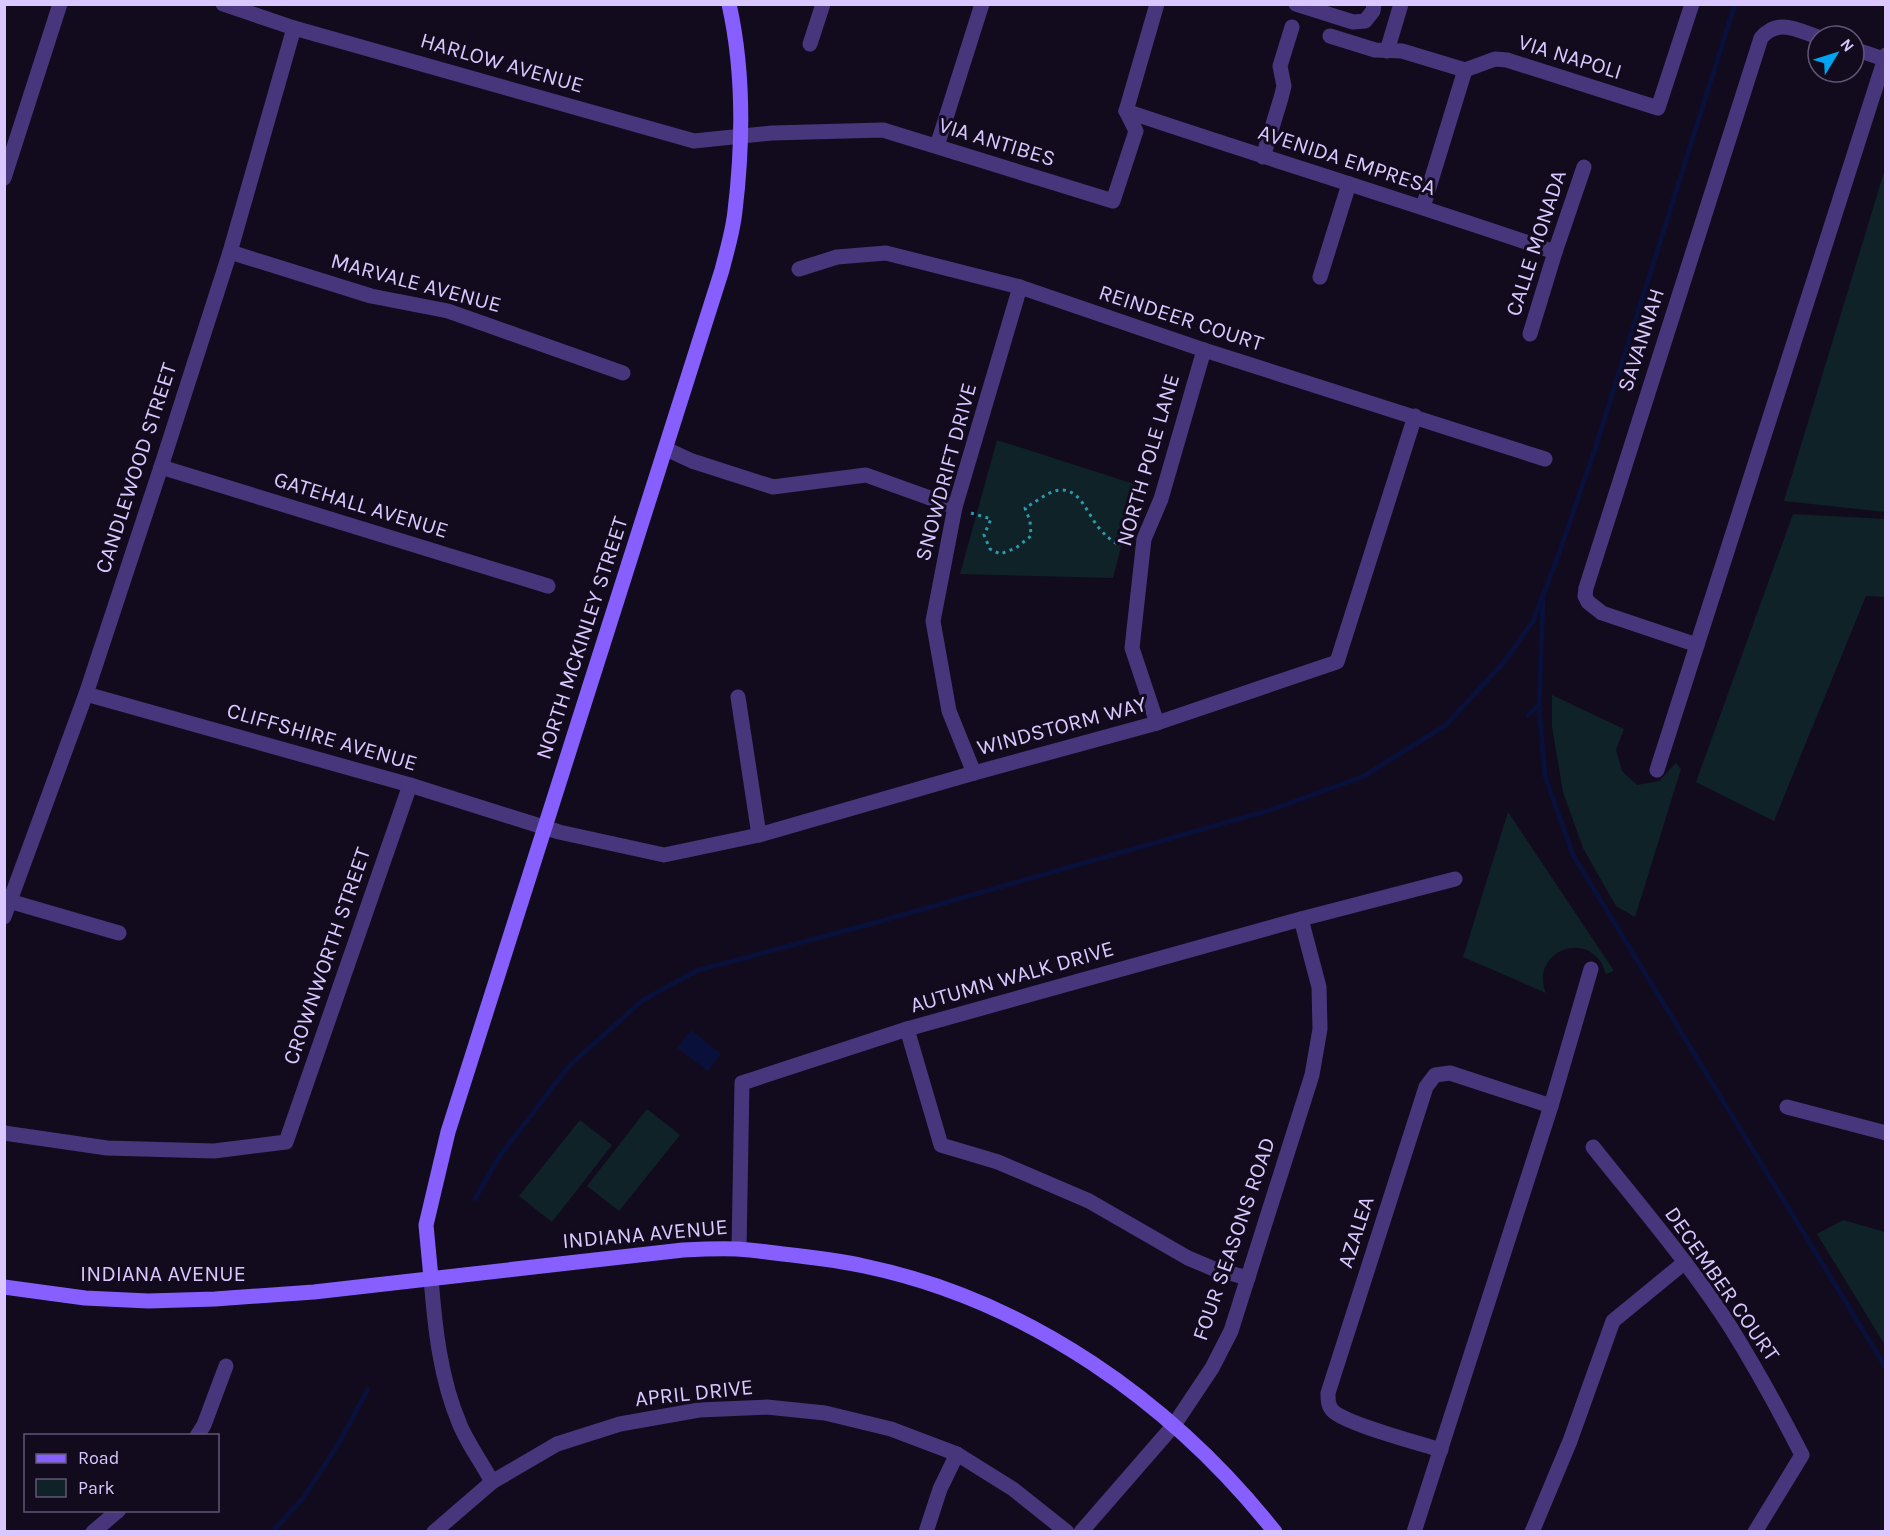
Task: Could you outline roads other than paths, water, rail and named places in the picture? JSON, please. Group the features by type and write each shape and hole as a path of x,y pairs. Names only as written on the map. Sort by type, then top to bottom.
{"street":[{"path":"4,178 60,4"},
{"name":"HARLOW AVENUE","path":"223,4 294,28 694,141 772,133"},
{"name":"NORTH MCKINLEY STREET","path":"431,1278 426,1225 448,1132 722,270 735,214 740,137 738,66 729,4"},
{"path":"810,44 823,4"},
{"path":"937,146 982,4"},
{"path":"1126,111 1157,4"},
{"path":"1296,4 1353,22 1365,21 1373,10 1374,4"},
{"path":"1387,51 1401,4"},
{"name":"VIA NAPOLI","path":"1465,69 1495,59 1507,60 1658,108 1692,4"},
{"path":"1263,157 1284,86 1280,66 1292,27"},
{"name":"SAVANNAH","path":"1697,645 1602,613 1588,602 1585,596 1586,588 1761,38 1772,28 1778,27 1789,27 1806,33"},
{"name":"CANDLEWOOD STREET","path":"4,917 86,694 161,467 230,252 294,28"},
{"path":"1330,36 1375,50 1402,51 1465,69 1423,207"},
{"path":"1657,770 1885,57 1866,52"},
{"name":"VIA ANTIBES","path":"772,133 883,130 1113,201 1136,131 1126,111"},
{"name":"AVENIDA EMPRESA","path":"1126,111 1555,252"},
{"name":"CALLE MONADA","path":"1530,334 1584,167"},
{"path":"1320,277 1349,184"},
{"name":"MARVALE AVENUE","path":"230,252 371,296 448,311 623,373"},
{"name":"REINDEER COURT","path":"799,269 837,257 886,253 1020,287 1204,350 1545,459"},
{"name":"SNOWDRIFT DRIVE","path":"974,773 949,711 933,621 955,507 1020,287"},
{"name":"NORTH POLE LANE","path":"1157,723 1132,648 1144,539 1161,499 1204,350"},
{"name":"WINDSTORM WAY","path":"545,827 664,855 759,835 1157,723 1337,662 1415,416"},
{"path":"666,449 773,487 866,475 955,507"},
{"name":"GATEHALL AVENUE","path":"161,467 549,586"},
{"name":"CLIFFSHIRE AVENUE","path":"86,694 410,785 545,827"},
{"path":"738,697 759,835"},
{"name":"CROWNWORTH STREET","path":"4,1133 107,1148 214,1151 286,1142 410,785"},
{"name":"AUTUMN WALK DRIVE","path":"739,1249 742,1083 907,1029 1301,919 1455,879"},
{"path":"9,901 119,933"},
{"name":"FOUR SEASONS ROAD","path":"1081,1532 1174,1425 1212,1368 1231,1331 1312,1075 1320,1029 1319,987 1301,919"},
{"path":"1414,1532 1551,1106 1591,969"},
{"path":"907,1029 941,1145 998,1162 1079,1197 1142,1230 1188,1258 1214,1269 1248,1278"},
{"name":"AZALEA","path":"1441,1450 1348,1420 1332,1410 1328,1403 1328,1393 1430,1080 1435,1075 1450,1073 1551,1106"},
{"path":"1787,1107 1886,1132"},
{"name":"DECEMBER COURT","path":"1593,1147 1685,1262 1730,1327 1776,1405 1802,1455 1755,1532"},
{"name":"INDIANA AVENUE","path":"4,1287 86,1298 148,1301 215,1299 314,1292 683,1250 739,1249 864,1266 919,1281 971,1299 1028,1325 1084,1358 1132,1391 1207,1455 1246,1496 1275,1532"},
{"path":"1532,1532 1570,1442 1613,1321 1685,1262"},
{"path":"431,1278 436,1340 446,1387 460,1426 492,1482"},
{"path":"198,1434 204,1425 226,1366"},
{"name":"APRIL DRIVE","path":"434,1532 492,1482 557,1444 620,1424 699,1410 767,1407 825,1413 891,1429 957,1454 1013,1489 1067,1532"},
{"path":"926,1532 940,1489 957,1454"},
{"path":"93,1532 117,1512"}],"waterway":[{"path":"475,1199 499,1157 569,1066 643,1000 696,971 874,923 1273,809 1362,777 1446,725 1504,662 1533,621 1595,449 1735,4"},
{"path":"1543,599 1539,709 1545,776 1573,855 1886,1368"},
{"path":"1528,715 1539,705"},
{"path":"272,1532 304,1497 340,1441 368,1389"}]}
